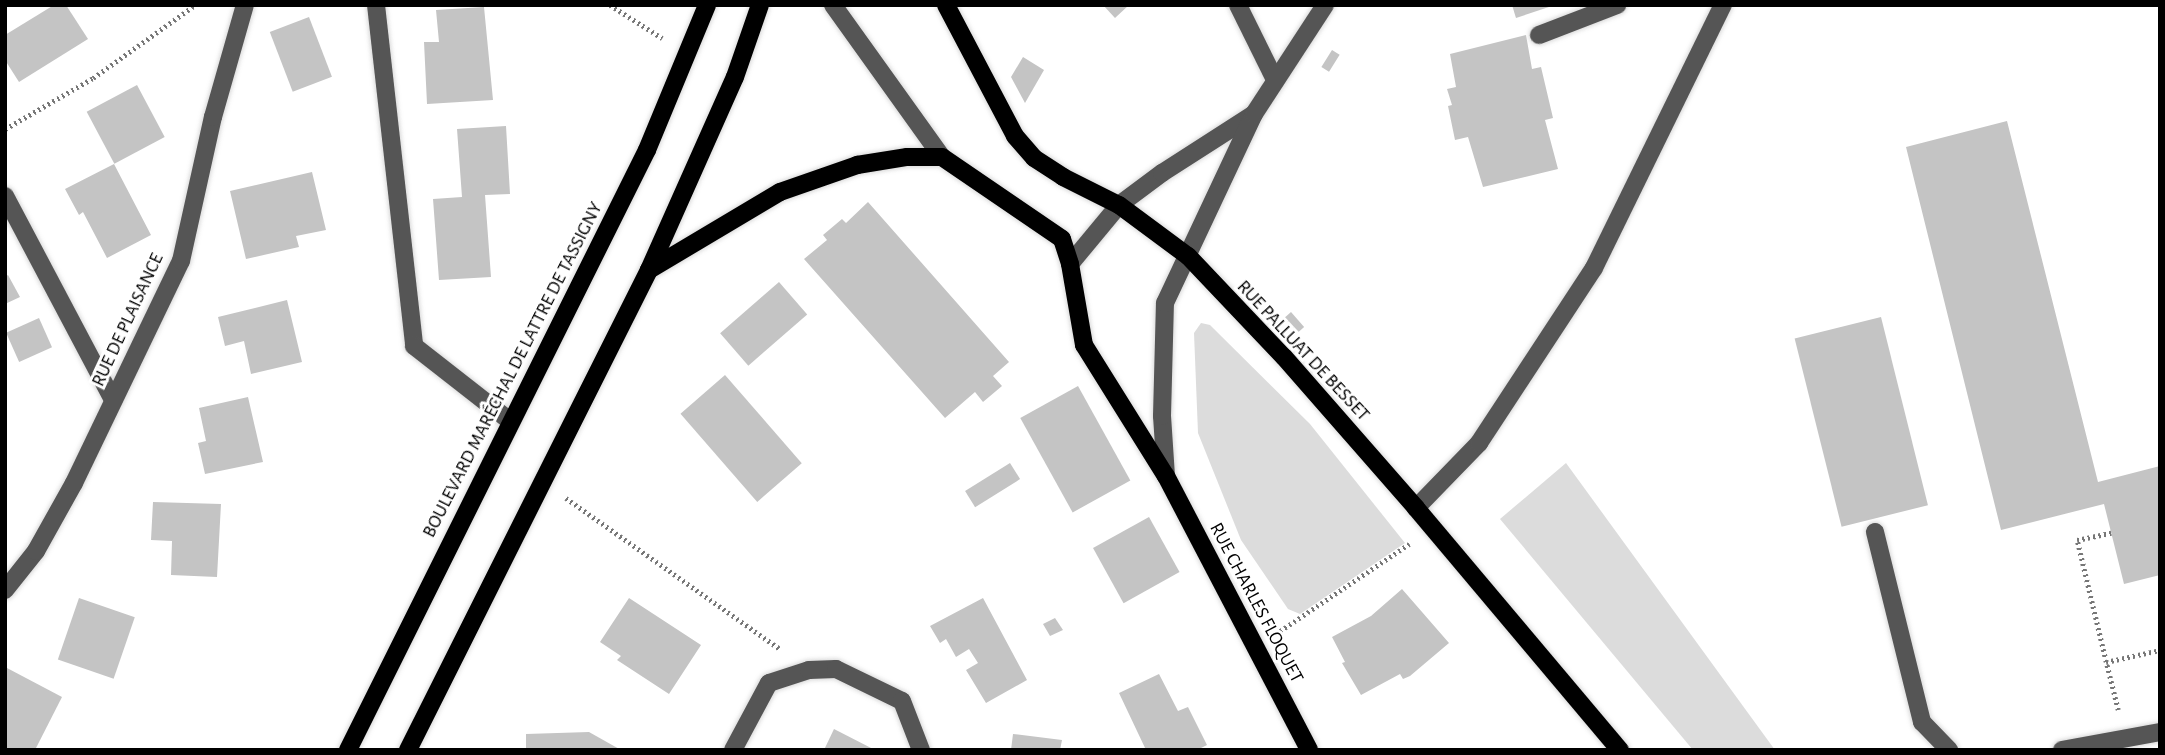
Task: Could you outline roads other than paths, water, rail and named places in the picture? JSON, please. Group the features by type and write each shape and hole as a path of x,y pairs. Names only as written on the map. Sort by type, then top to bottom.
{"main road":[{"name":"BOULEVARD MARÉCHAL DE LATTRE DE TASSIGNY","path":"348,750 510,421 648,150 707,5"},
{"path":"408,750 649,270 735,77 760,5"},
{"name":"RUE PALLUAT DE BESSET","path":"946,5 1021,144 1034,158 1063,177 1119,205 1188,256 1284,357 1416,508 1620,750"},
{"path":"649,270 780,192 857,165 907,157 942,157"},
{"name":"RUE CHARLES FLOQUET","path":"942,157 1062,239 1070,264 1084,345 1166,476 1309,750"}],"street":[{"name":"RUE DE PLAISANCE","path":"5,590 36,551 74,484 181,261 213,117 245,5"},
{"path":"376,5 414,346 510,421"},
{"path":"833,5 942,157"},
{"path":"1238,5 1275,79"},
{"name":"RUE CHARLES FLOQUET","path":"1166,476 1162,416 1165,303 1254,114 1325,5"},
{"path":"1539,35 1617,5"},
{"path":"1416,508 1479,443 1594,268 1723,5"},
{"path":"1070,264 1119,205 1162,173 1254,114"},
{"path":"5,196 113,400"},
{"path":"1875,531 1922,722 1949,750"},
{"path":"733,750 769,683 809,670 836,669 902,701 921,750"},
{"path":"2062,750 2160,732"}]}
